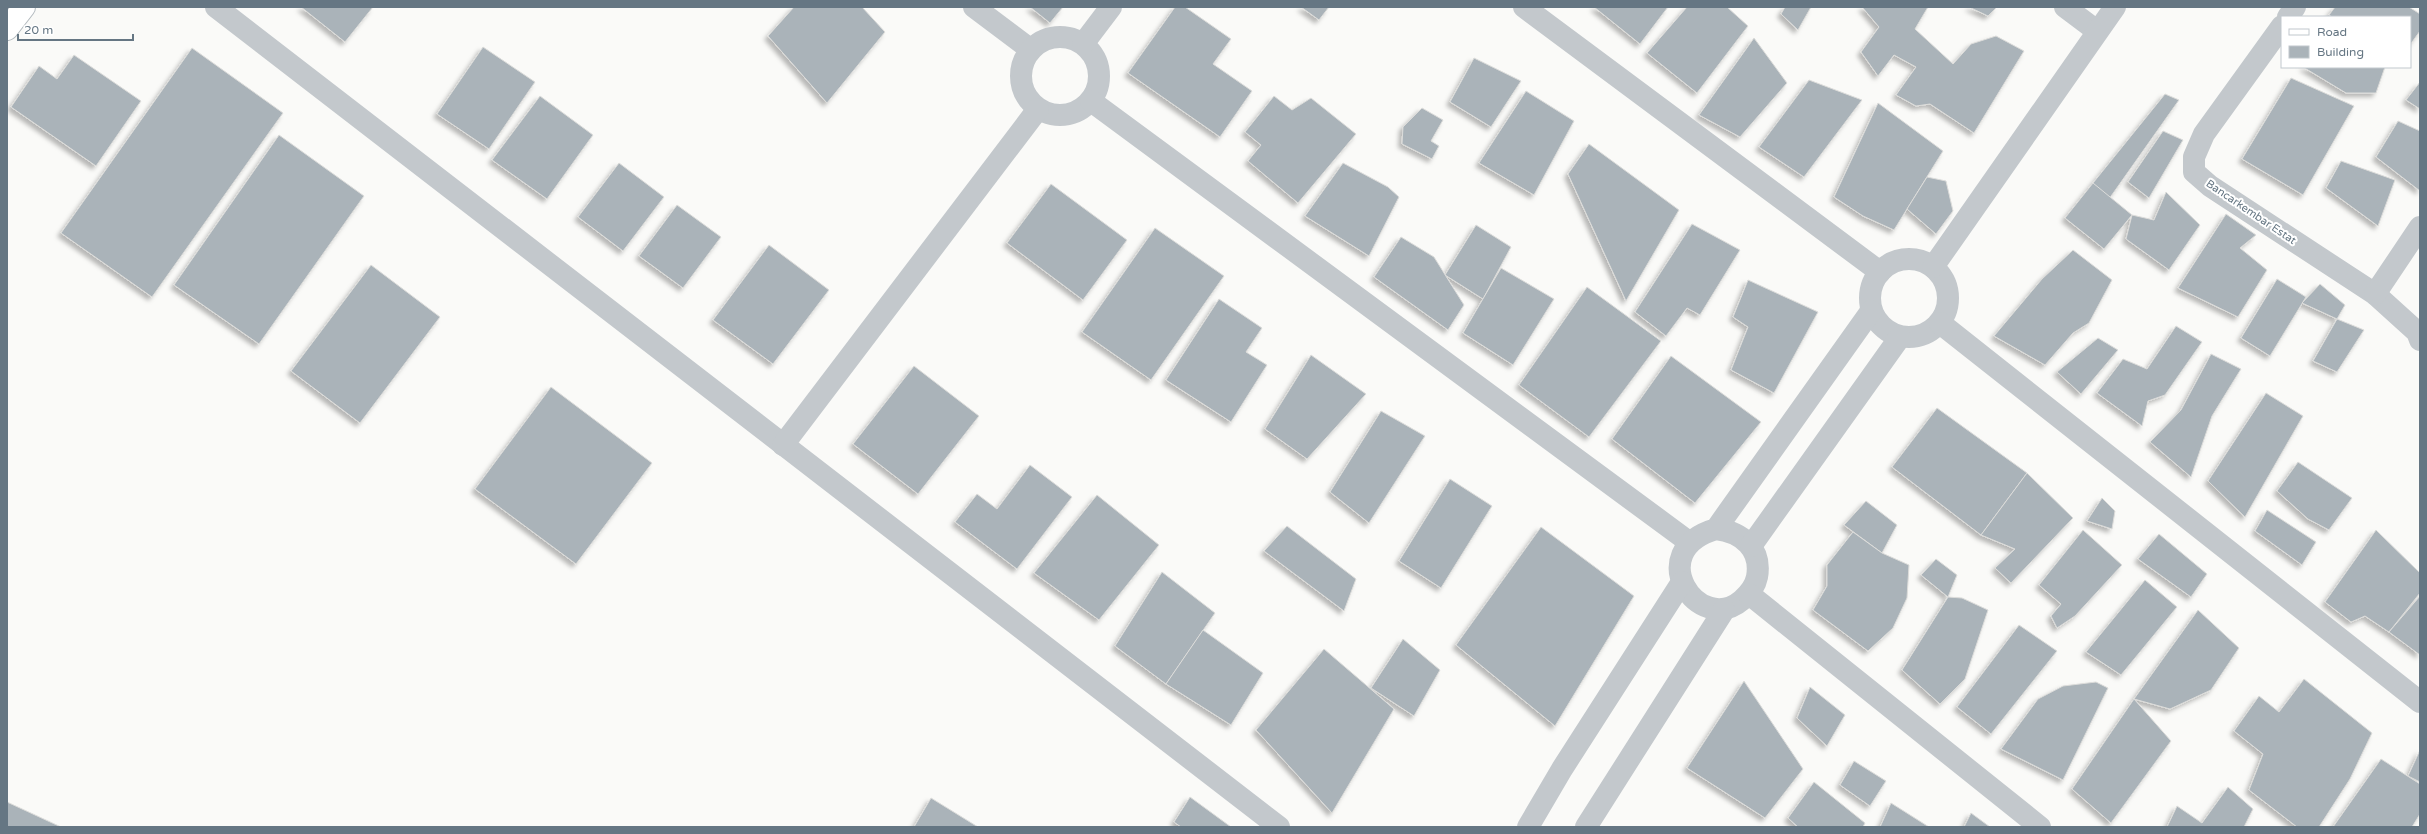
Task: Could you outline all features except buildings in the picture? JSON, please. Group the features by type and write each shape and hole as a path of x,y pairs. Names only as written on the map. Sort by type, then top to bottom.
{"street":[{"path":"7,29 24,7"},
{"path":"216,7 783,446 1279,827"},
{"path":"974,7 1030,49"},
{"path":"1083,44 1111,7"},
{"path":"1524,7 1880,272"},
{"path":"2065,7 2097,31"},
{"path":"1933,267 2114,7"},
{"path":"2289,16 2296,7"},
{"name":"Bancarkembar Estat","path":"2281,27 2204,134 2194,157 2194,172 2210,186 2375,294 2417,332 2420,340"},
{"path":"1056,37 1070,38 1083,44 1092,53 1098,65 1100,78 1098,91 1091,102 1079,111 1066,116 1051,115 1038,109 1028,100 1022,88 1020,74 1030,49 1042,41 1056,37"},
{"path":"1091,102 1689,542"},
{"path":"783,446 1038,109"},
{"path":"2375,294 2418,235"},
{"path":"1906,259 1918,260 1933,267 1942,277 1948,289 1947,312 1940,323 1929,332 1913,338 1900,337 1887,331 1871,311 1870,297 1872,283 1880,272 1890,264 1906,259"},
{"path":"1716,529 1871,311"},
{"path":"1940,323 2420,702"},
{"path":"1751,546 1900,337"},
{"path":"1586,827 1724,610 1739,602 1749,594 1756,582 1758,568 1757,560 1751,546 1742,537 1730,530 1716,529 1700,534 1689,542 1682,554 1679,567 1686,592 1696,601 1709,607 1724,610"},
{"path":"1528,827 1562,769 1682,582"},
{"path":"1749,594 2040,827"}]}
